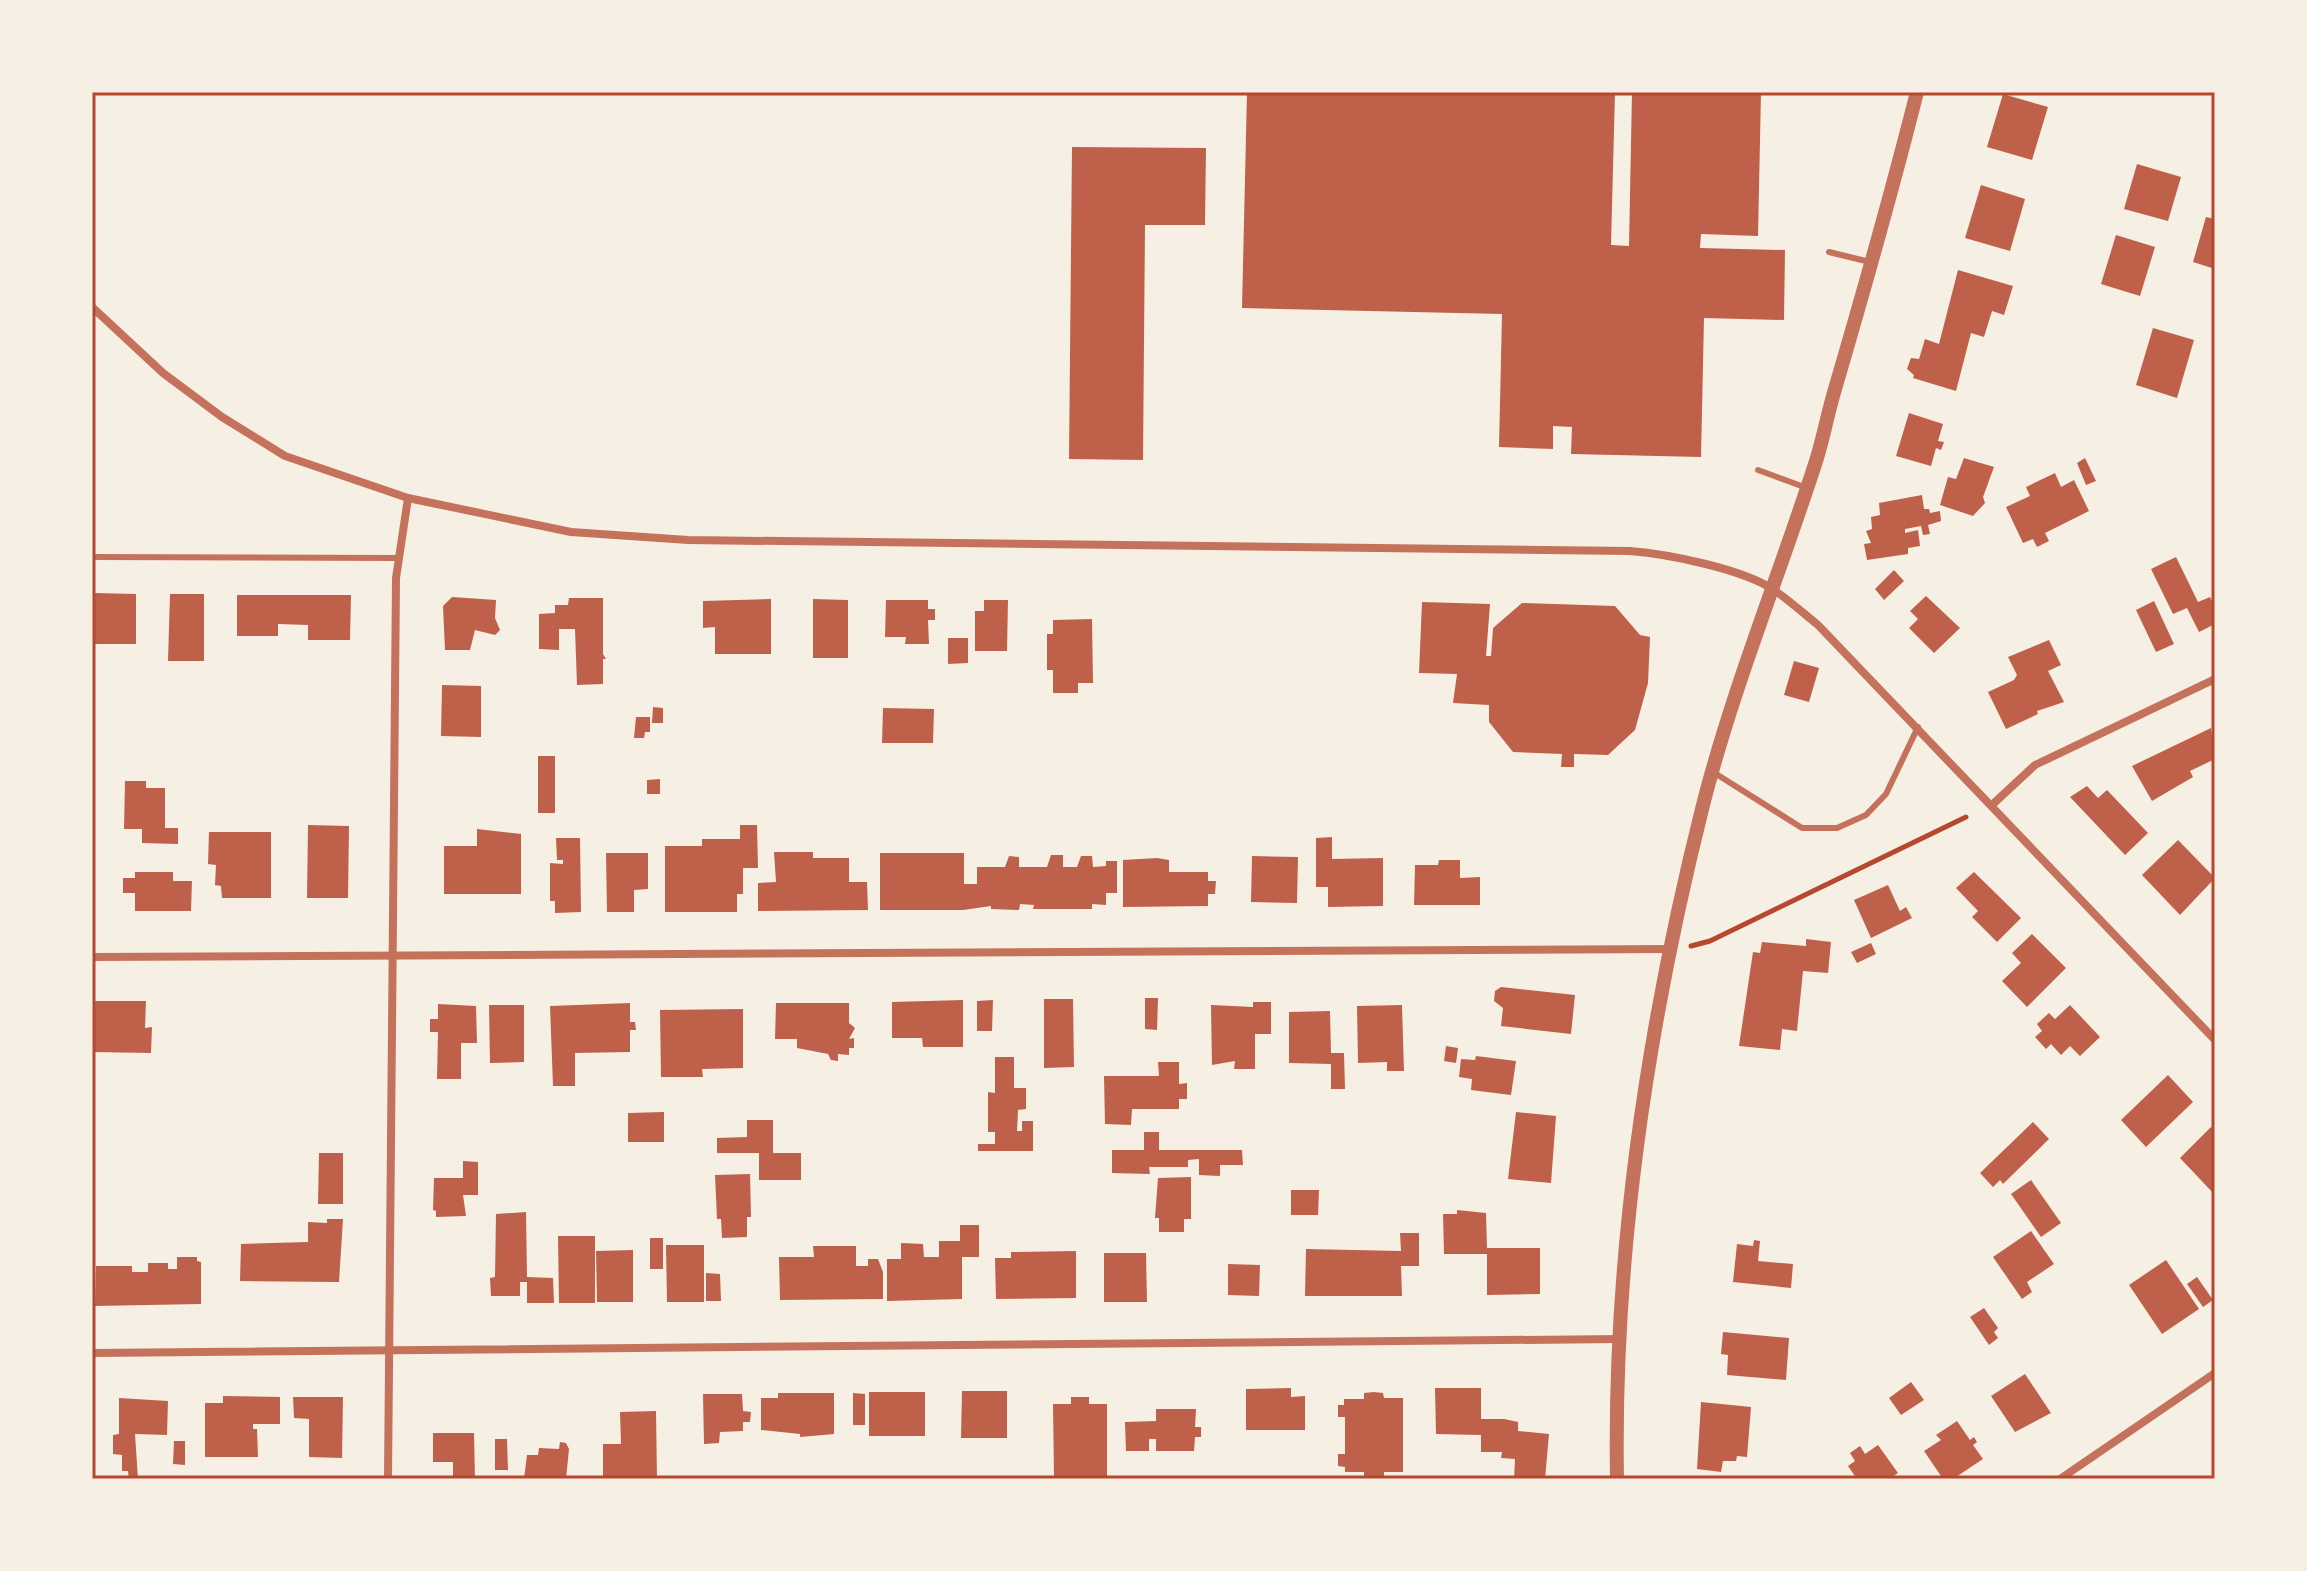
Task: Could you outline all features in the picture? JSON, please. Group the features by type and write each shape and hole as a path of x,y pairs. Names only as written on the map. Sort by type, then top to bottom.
{"street":[{"path":"1617,1479 1620,1339 1634,1175 1650,1060 1671,949 1713,772 1771,588 1807,488 1917,92"},
{"path":"92,307 163,373 222,417 285,456 408,498 571,532 688,540 1630,551 1657,553 1715,568 1771,588 1818,625 1993,804 2215,1040"},
{"path":"388,1479 396,558 408,498"},
{"path":"1993,804 2035,765 2215,679"},
{"path":"92,957 392,958 1671,949"},
{"path":"92,1353 1620,1339"},
{"path":"2060,1479 2215,1373"}],"lane":[{"path":"1829,252 1870,262"},
{"path":"1758,470 1807,488"},
{"path":"92,557 396,558"},
{"path":"1713,772 1802,828 1837,828 1866,815 1886,794 1918,727"}],"path":[{"path":"1671,949 1704,944 1966,817"}],"building":[{"path":"1247,92 1615,92 1611,245 1629,246 1632,92 1761,92 1758,236 1701,234 1700,248 1785,250 1784,320 1704,318 1701,457 1571,454 1572,427 1553,426 1553,449 1499,447 1502,314 1242,308"},
{"path":"2003,94 2048,107 2032,160 1987,147"},
{"path":"1072,147 1206,148 1205,225 1145,225 1143,460 1069,459"},
{"path":"2137,164 2181,177 2168,221 2124,209"},
{"path":"1981,185 2025,199 2010,251 1965,238"},
{"path":"2206,217 2215,219 2215,269 2193,262"},
{"path":"2116,235 2155,247 2140,296 2101,284"},
{"path":"1958,270 2013,286 2004,315 1992,311 1984,337 1971,333 1956,391 1913,378 1914,375 1907,369 1911,358 1919,359 1925,339 1939,344"},
{"path":"2153,328 2194,340 2177,398 2136,385"},
{"path":"1909,413 1943,424 1938,441 1944,442 1941,450 1936,448 1931,466 1896,456"},
{"path":"1964,458 1994,467 1983,497 1985,503 1973,516 1940,505 1948,477 1956,479"},
{"path":"2085,458 2096,481 2086,485 2077,463"},
{"path":"2055,473 2061,487 2074,480 2089,511 2045,533 2049,541 2037,547 2033,539 2023,543 2006,507 2030,496 2026,487"},
{"path":"1922,495 1924,509 1929,509 1930,513 1940,511 1941,521 1928,525 1930,534 1923,535 1921,526 1905,529 1905,533 1918,530 1920,546 1908,548 1908,554 1867,560 1864,544 1871,543 1866,531 1872,529 1871,517 1880,515 1879,503"},
{"path":"2176,557 2198,602 2210,597 2215,608 2215,624 2199,632 2187,608 2173,614 2151,569"},
{"path":"1894,570 1904,581 1884,600 1875,589"},
{"path":"94,593 136,594 136,644 93,644"},
{"path":"170,594 204,594 204,661 168,661"},
{"path":"237,595 351,595 350,640 308,640 308,625 278,624 278,636 237,636"},
{"path":"1926,596 1960,628 1934,653 1909,628 1918,619 1910,611"},
{"path":"452,597 496,600 495,618 500,630 495,635 475,630 470,650 445,650 443,606"},
{"path":"569,598 603,598 603,654 606,659 603,659 603,684 577,685 575,629 559,629 559,650 539,649 539,614 555,613 555,605 568,605"},
{"path":"771,599 771,654 715,654 715,627 703,628 703,601"},
{"path":"813,599 848,600 848,658 813,658"},
{"path":"886,600 928,600 928,609 935,609 935,620 928,620 929,644 905,644 906,637 885,637"},
{"path":"984,600 1008,600 1007,651 975,651 975,611 984,611"},
{"path":"2154,601 2174,644 2156,652 2136,610"},
{"path":"1422,602 1490,604 1486,656 1491,656 1493,628 1522,603 1615,606 1640,635 1650,637 1648,683 1635,730 1608,755 1574,754 1574,767 1561,767 1562,754 1513,752 1489,722 1489,705 1453,703 1457,674 1419,673"},
{"path":"1092,619 1093,683 1078,683 1078,693 1053,693 1053,670 1047,670 1047,634 1053,634 1053,620"},
{"path":"948,638 968,638 968,663 948,664"},
{"path":"2049,640 2061,665 2048,671 2064,702 2037,711 2038,714 2006,729 1988,692 2014,680 2017,675 2008,657"},
{"path":"1794,661 1819,668 1809,702 1784,695"},
{"path":"442,685 481,686 481,737 441,736"},
{"path":"653,707 663,708 663,723 652,723"},
{"path":"883,708 934,709 933,743 882,743"},
{"path":"636,717 650,717 650,732 645,732 644,738 634,738"},
{"path":"2211,728 2215,759 2190,771 2193,777 2152,801 2132,766"},
{"path":"538,756 555,756 555,813 538,813"},
{"path":"660,779 660,794 647,794 647,780"},
{"path":"125,781 146,781 146,788 165,788 165,828 178,828 178,844 142,843 142,829 124,829"},
{"path":"2087,786 2098,798 2107,790 2148,833 2125,855 2070,797"},
{"path":"308,825 349,826 348,898 307,898"},
{"path":"740,825 757,825 758,868 743,868 743,894 737,894 737,912 665,912 665,846 702,846 702,839 740,839"},
{"path":"477,829 521,834 521,894 444,894 444,846 477,846"},
{"path":"209,832 271,832 271,898 222,898 221,886 215,885 216,865 208,864"},
{"path":"1332,837 1332,859 1383,858 1383,906 1328,907 1328,887 1316,887 1316,838"},
{"path":"556,838 580,838 581,912 555,913 555,901 550,901 550,863 563,864 563,860 557,860"},
{"path":"2178,840 2215,878 2180,915 2142,875"},
{"path":"774,852 813,852 813,858 849,858 849,882 867,882 868,910 758,911 758,883 776,882"},
{"path":"606,853 648,853 648,889 634,890 634,912 607,912"},
{"path":"880,853 964,853 964,884 977,884 977,867 1005,867 1009,856 1019,857 1019,867 1047,867 1051,855 1063,855 1063,867 1077,867 1081,856 1092,856 1093,867 1106,866 1106,861 1117,861 1117,893 1106,893 1106,905 1092,904 1092,909 1033,909 1034,905 1020,904 1019,910 991,909 991,906 963,910 880,910"},
{"path":"1252,856 1298,857 1297,903 1251,902"},
{"path":"1123,860 1169,860 1169,872 1208,872 1208,881 1216,881 1215,894 1208,894 1208,906 1123,907"},
{"path":"1439,860 1460,860 1460,878 1480,877 1480,905 1414,905 1415,865 1438,865"},
{"path":"135,872 173,872 173,881 192,881 191,911 135,911 135,893 123,893 123,878 135,878"},
{"path":"1974,872 2021,918 1997,942 1972,917 1978,911 1956,888"},
{"path":"1888,885 1900,911 1906,907 1912,918 1871,938 1854,900"},
{"path":"2032,934 2066,968 2027,1007 2002,981 2021,963 2012,953"},
{"path":"1806,939 1831,942 1828,973 1803,971 1797,1031 1782,1029 1780,1050 1739,1046 1753,952 1760,953 1762,942 1806,946"},
{"path":"1871,943 1876,954 1857,963 1851,952"},
{"path":"1501,987 1575,995 1571,1034 1501,1026 1503,1008 1494,1001 1495,991"},
{"path":"1145,998 1158,998 1157,1030 1145,1029"},
{"path":"1044,999 1073,999 1074,1067 1044,1068"},
{"path":"963,1000 963,1047 923,1047 922,1038 892,1038 892,1002"},
{"path":"993,1000 992,1031 977,1031 977,1001"},
{"path":"92,1001 146,1001 145,1028 152,1027 151,1053 92,1052"},
{"path":"1253,1002 1271,1002 1271,1034 1255,1034 1255,1069 1234,1069 1235,1061 1212,1065 1211,1005 1253,1007"},
{"path":"630,1003 630,1022 635,1022 636,1030 630,1030 630,1052 575,1053 575,1086 553,1086 550,1006"},
{"path":"776,1003 849,1003 849,1023 855,1028 849,1039 854,1038 854,1048 849,1048 849,1055 838,1054 838,1061 831,1060 828,1054 797,1048 797,1039 775,1039"},
{"path":"438,1004 476,1006 477,1043 461,1043 461,1079 437,1079 438,1032 430,1032 430,1019 438,1019"},
{"path":"489,1005 524,1005 524,1062 490,1063"},
{"path":"1402,1005 1404,1071 1387,1071 1387,1062 1358,1063 1357,1006"},
{"path":"2070,1005 2100,1037 2080,1056 2070,1046 2061,1055 2051,1044 2046,1049 2035,1037 2042,1031 2037,1024 2049,1013 2055,1019"},
{"path":"743,1009 743,1068 702,1069 703,1077 661,1077 660,1010"},
{"path":"1330,1011 1331,1053 1344,1053 1345,1089 1331,1089 1331,1064 1289,1063 1289,1012"},
{"path":"1446,1046 1458,1048 1456,1063 1444,1061"},
{"path":"1476,1056 1516,1061 1511,1095 1471,1090 1472,1079 1459,1077 1461,1059 1475,1060"},
{"path":"995,1057 1014,1057 1014,1088 1026,1088 1026,1109 1018,1110 1017,1131 1022,1131 1022,1121 1033,1121 1033,1151 978,1151 978,1144 995,1144 995,1132 988,1132 988,1092 995,1093"},
{"path":"1158,1062 1179,1062 1179,1084 1187,1083 1187,1099 1179,1099 1179,1109 1132,1109 1131,1125 1105,1124 1104,1076 1159,1076"},
{"path":"2168,1075 2193,1102 2146,1147 2121,1120"},
{"path":"664,1112 664,1142 628,1142 628,1113"},
{"path":"1516,1112 1556,1116 1551,1183 1508,1179"},
{"path":"747,1120 773,1120 773,1153 801,1153 801,1180 759,1180 759,1153 717,1153 717,1138 747,1137"},
{"path":"2033,1122 2049,1139 2003,1184 2000,1180 1993,1187 1980,1173"},
{"path":"2211,1127 2215,1131 2215,1195 2180,1158"},
{"path":"1144,1132 1159,1132 1159,1150 1242,1150 1243,1165 1220,1165 1220,1176 1199,1175 1199,1159 1188,1160 1188,1167 1149,1167 1150,1174 1112,1173 1112,1150 1144,1150"},
{"path":"319,1153 343,1153 343,1204 318,1204"},
{"path":"463,1161 478,1162 478,1195 463,1195 466,1216 436,1217 433,1210 434,1178 463,1178"},
{"path":"750,1174 751,1217 747,1217 747,1237 722,1238 721,1219 717,1219 715,1175"},
{"path":"1191,1177 1191,1219 1184,1219 1184,1232 1159,1232 1159,1218 1155,1218 1158,1178"},
{"path":"2031,1180 2061,1223 2041,1237 2011,1194"},
{"path":"1291,1190 1319,1190 1318,1215 1291,1215"},
{"path":"1457,1210 1486,1213 1487,1248 1540,1248 1540,1294 1487,1295 1487,1254 1444,1254 1443,1214 1457,1214"},
{"path":"526,1212 527,1277 553,1278 554,1303 527,1303 527,1282 520,1282 520,1296 491,1296 490,1278 495,1277 496,1214"},
{"path":"327,1219 343,1219 339,1282 240,1281 241,1244 308,1242 308,1222 327,1223"},
{"path":"960,1225 979,1225 979,1257 962,1257 962,1299 887,1301 887,1259 901,1259 901,1243 923,1244 924,1257 939,1257 939,1241 960,1241"},
{"path":"2031,1231 2054,1264 2027,1282 2032,1292 2022,1299 1993,1257"},
{"path":"1400,1233 1419,1233 1419,1266 1401,1266 1402,1296 1305,1296 1306,1249 1401,1251"},
{"path":"558,1236 595,1236 595,1303 559,1303"},
{"path":"650,1238 663,1238 663,1269 650,1269"},
{"path":"1754,1240 1760,1241 1758,1261 1793,1264 1791,1288 1733,1282 1737,1244 1753,1246"},
{"path":"666,1245 704,1245 704,1302 667,1302"},
{"path":"813,1246 856,1246 856,1266 868,1266 868,1259 878,1259 883,1272 883,1299 780,1300 779,1257 814,1257"},
{"path":"633,1250 633,1302 597,1302 596,1251"},
{"path":"1076,1251 1076,1298 996,1299 995,1258 1011,1258 1011,1252"},
{"path":"1104,1253 1146,1253 1147,1302 1104,1302"},
{"path":"177,1257 197,1257 197,1261 201,1262 201,1304 95,1306 96,1266 132,1266 132,1272 148,1272 148,1263 168,1263 168,1269 177,1269"},
{"path":"2166,1260 2199,1309 2162,1334 2129,1285"},
{"path":"1228,1264 1260,1265 1259,1296 1228,1295"},
{"path":"706,1273 720,1274 721,1301 706,1301"},
{"path":"2197,1277 2213,1300 2203,1307 2187,1284"},
{"path":"1984,1308 1998,1328 1994,1332 1998,1338 1989,1345 1970,1317"},
{"path":"1723,1332 1789,1338 1786,1380 1727,1375 1728,1355 1721,1354"},
{"path":"2025,1374 2051,1413 2015,1432 1991,1396"},
{"path":"1911,1382 1924,1400 1901,1415 1889,1398"},
{"path":"1291,1388 1291,1397 1305,1396 1305,1430 1246,1430 1246,1389"},
{"path":"1435,1388 1481,1388 1481,1419 1518,1422 1518,1431 1549,1434 1545,1479 1514,1479 1515,1459 1501,1458 1502,1452 1481,1452 1481,1435 1436,1434"},
{"path":"962,1391 1007,1391 1007,1438 961,1438"},
{"path":"869,1392 925,1392 925,1436 869,1436"},
{"path":"778,1393 834,1393 834,1434 800,1437 800,1434 761,1430 761,1398 778,1398"},
{"path":"853,1393 865,1394 865,1425 853,1425"},
{"path":"1364,1393 1383,1393 1384,1398 1403,1398 1403,1472 1384,1472 1384,1478 1370,1479 1364,1478 1364,1472 1345,1472 1345,1467 1338,1466 1338,1454 1345,1454 1345,1417 1338,1417 1338,1405 1344,1405 1344,1399 1364,1399"},
{"path":"703,1394 742,1394 743,1411 751,1412 750,1422 743,1422 743,1431 720,1432 719,1443 704,1444"},
{"path":"223,1396 280,1397 280,1424 253,1424 253,1429 257,1429 258,1457 205,1457 205,1403 223,1403"},
{"path":"293,1397 343,1397 342,1458 309,1457 309,1419 294,1418"},
{"path":"1071,1397 1089,1397 1089,1404 1107,1404 1107,1477 1054,1477 1053,1404 1071,1404"},
{"path":"119,1398 168,1401 167,1435 135,1434 138,1479 129,1479 128,1471 122,1471 122,1455 113,1454 113,1435 119,1434"},
{"path":"1701,1402 1751,1407 1747,1457 1737,1456 1736,1461 1723,1461 1721,1472 1697,1469"},
{"path":"1156,1409 1196,1409 1195,1427 1201,1427 1201,1437 1195,1437 1194,1451 1156,1451 1156,1439 1149,1439 1149,1451 1126,1451 1125,1422 1156,1421"},
{"path":"656,1411 657,1479 603,1479 603,1444 621,1444 620,1412"},
{"path":"1957,1421 1970,1440 1974,1437 1977,1442 1973,1445 1983,1459 1953,1479 1943,1479 1924,1451 1941,1440 1936,1435"},
{"path":"433,1433 474,1433 475,1479 453,1479 453,1462 433,1462"},
{"path":"495,1439 507,1439 508,1470 495,1470"},
{"path":"174,1441 185,1441 185,1465 173,1464"},
{"path":"560,1442 566,1443 569,1449 566,1479 524,1479 527,1455 538,1455 539,1448 559,1449"},
{"path":"1878,1445 1898,1473 1889,1479 1857,1479 1848,1466 1855,1461 1850,1453 1860,1446 1865,1454"}]}
